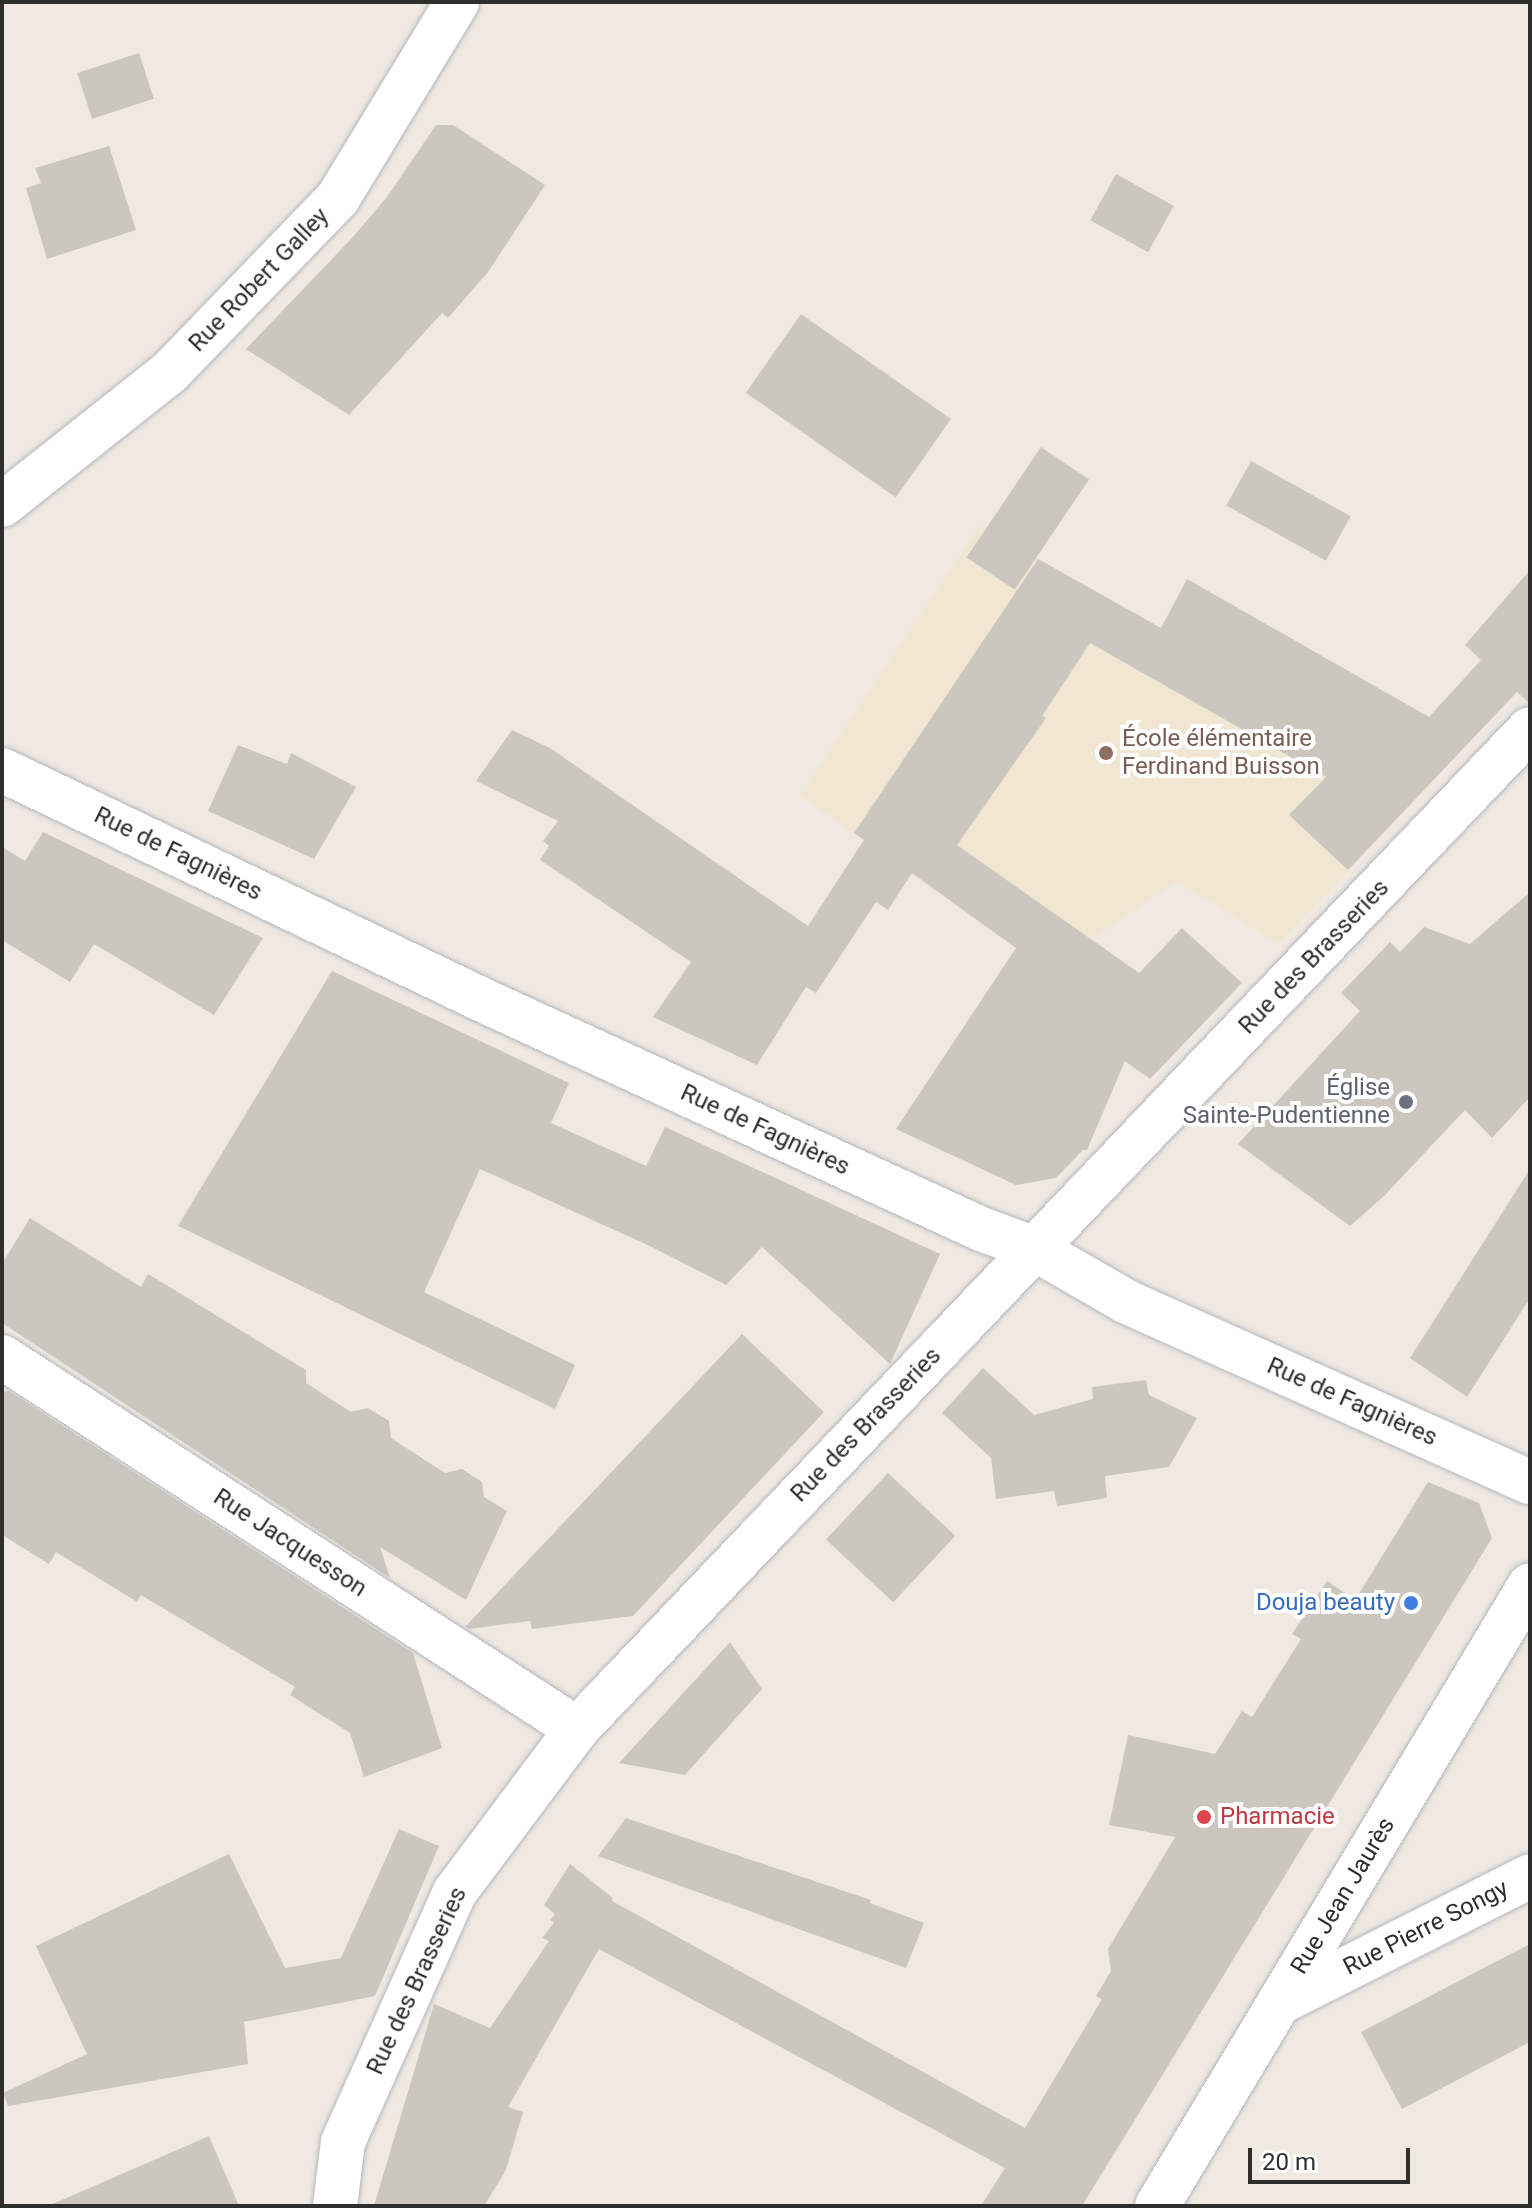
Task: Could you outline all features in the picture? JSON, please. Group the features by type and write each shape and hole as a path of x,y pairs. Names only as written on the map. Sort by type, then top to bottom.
{"street":[{"name":"Rue Robert Galley","path":"2,505 170,372 338,198 457,2"},
{"name":"Rue des Brasseries","path":"335,2206 343,2142 455,1892 577,1729 1530,729"},
{"name":"Rue de Fagnières","path":"2,770 503,1010 981,1229 1035,1249 1127,1302 1530,1482"},
{"name":"Rue Jacquesson","path":"2,1357 577,1729"},
{"name":"Rue Jean Jaurès","path":"1157,2206 1530,1585"},
{"name":"Rue Pierre Songy","path":"1279,2003 1530,1876"}],"shaded area":[{"name":"École élémentaire Ferdinand Buisson","path":"979,526 1434,781 1279,944 1177,881 1091,939 1062,981 800,795"}],"building":[{"path":"139,53 154,99 92,119 77,73"},
{"path":"436,125 453,125 545,185 488,272 448,318 442,313 349,415 246,349 387,197"},
{"path":"109,146 136,230 47,259 26,188 41,183 35,168"},
{"path":"1116,174 1174,206 1148,252 1090,220"},
{"path":"801,314 951,419 896,498 746,393"},
{"path":"1041,447 1089,479 1015,590 967,557"},
{"path":"1251,461 1351,516 1326,561 1226,506"},
{"path":"1038,559 1161,628 1187,579 1429,717 1481,660 1465,645 1530,570 1530,704 1517,692 1348,870 1289,815 1326,777 1090,643 1042,716 1046,718 957,845 1139,973 1182,928 1242,983 1150,1079 1125,1061 1087,1150 1083,1150 1056,1178 1016,1185 896,1129 1016,948 912,873 888,910 876,902 816,993 806,987 757,1065 653,1017 691,962 540,860 549,846 543,841 558,821 476,781 512,730 550,748 808,926 864,840 854,833"},
{"path":"238,745 287,764 291,753 356,787 314,859 208,811"},
{"path":"43,832 263,938 214,1015 94,944 70,982 2,940 2,847 25,861"},
{"name":"Église Sainte-Pudentienne","path":"1530,892 1530,1097 1492,1138 1465,1110 1384,1196 1350,1226 1238,1144 1360,1011 1341,993 1390,942 1400,952 1424,927 1470,944"},
{"path":"332,971 569,1083 551,1123 646,1166 665,1127 940,1254 890,1364 762,1247 726,1285 652,1247 480,1169 424,1292 575,1365 555,1409 178,1226"},
{"path":"1530,1169 1530,1298 1467,1397 1410,1358"},
{"path":"30,1218 141,1287 148,1274 306,1370 306,1383 351,1412 368,1408 389,1421 391,1438 445,1473 462,1469 482,1482 484,1497 507,1511 466,1600 380,1547 390,1578 2,1323 2,1264"},
{"path":"742,1334 824,1412 633,1616 532,1629 530,1621 465,1627"},
{"path":"983,1368 1034,1415 1093,1399 1092,1387 1146,1380 1149,1395 1197,1418 1169,1467 1105,1476 1107,1498 1057,1506 1054,1491 996,1499 991,1458 942,1413"},
{"path":"9,1391 413,1653 442,1748 364,1777 350,1733 290,1695 295,1687 141,1595 137,1602 56,1552 49,1564 2,1535 2,1392"},
{"path":"888,1473 955,1536 893,1602 826,1540"},
{"path":"1428,1482 1479,1503 1492,1538 1082,2206 981,2206 1005,2168 599,1949 508,2107 523,2112 506,2170 484,2206 374,2206 434,2004 490,2028 549,1941 542,1938 554,1923 550,1920 555,1914 544,1905 570,1864 613,1898 612,1901 1025,2128 1102,1999 1096,1996 1111,1971 1108,1949 1175,1837 1109,1825 1128,1735 1215,1754 1242,1711 1252,1717 1301,1639 1292,1634 1327,1581 1355,1600"},
{"path":"730,1642 762,1689 685,1775 619,1763"},
{"path":"626,1818 871,1900 870,1903 924,1923 906,1968 598,1856"},
{"path":"399,1829 439,1846 375,1996 244,2022 248,2064 8,2106 3,2093 87,2054 36,1946 229,1854 285,1968 341,1958"},
{"path":"1530,1944 1530,2042 1402,2109 1361,2032"},
{"path":"209,2136 239,2206 48,2206"}],"place":[{"name":"École élémentaire Ferdinand Buisson","path":"1106,753"},
{"name":"Église Sainte-Pudentienne","path":"1406,1102"},
{"name":"Douja beauty","path":"1411,1603"},
{"name":"Pharmacie","path":"1204,1817"}]}
